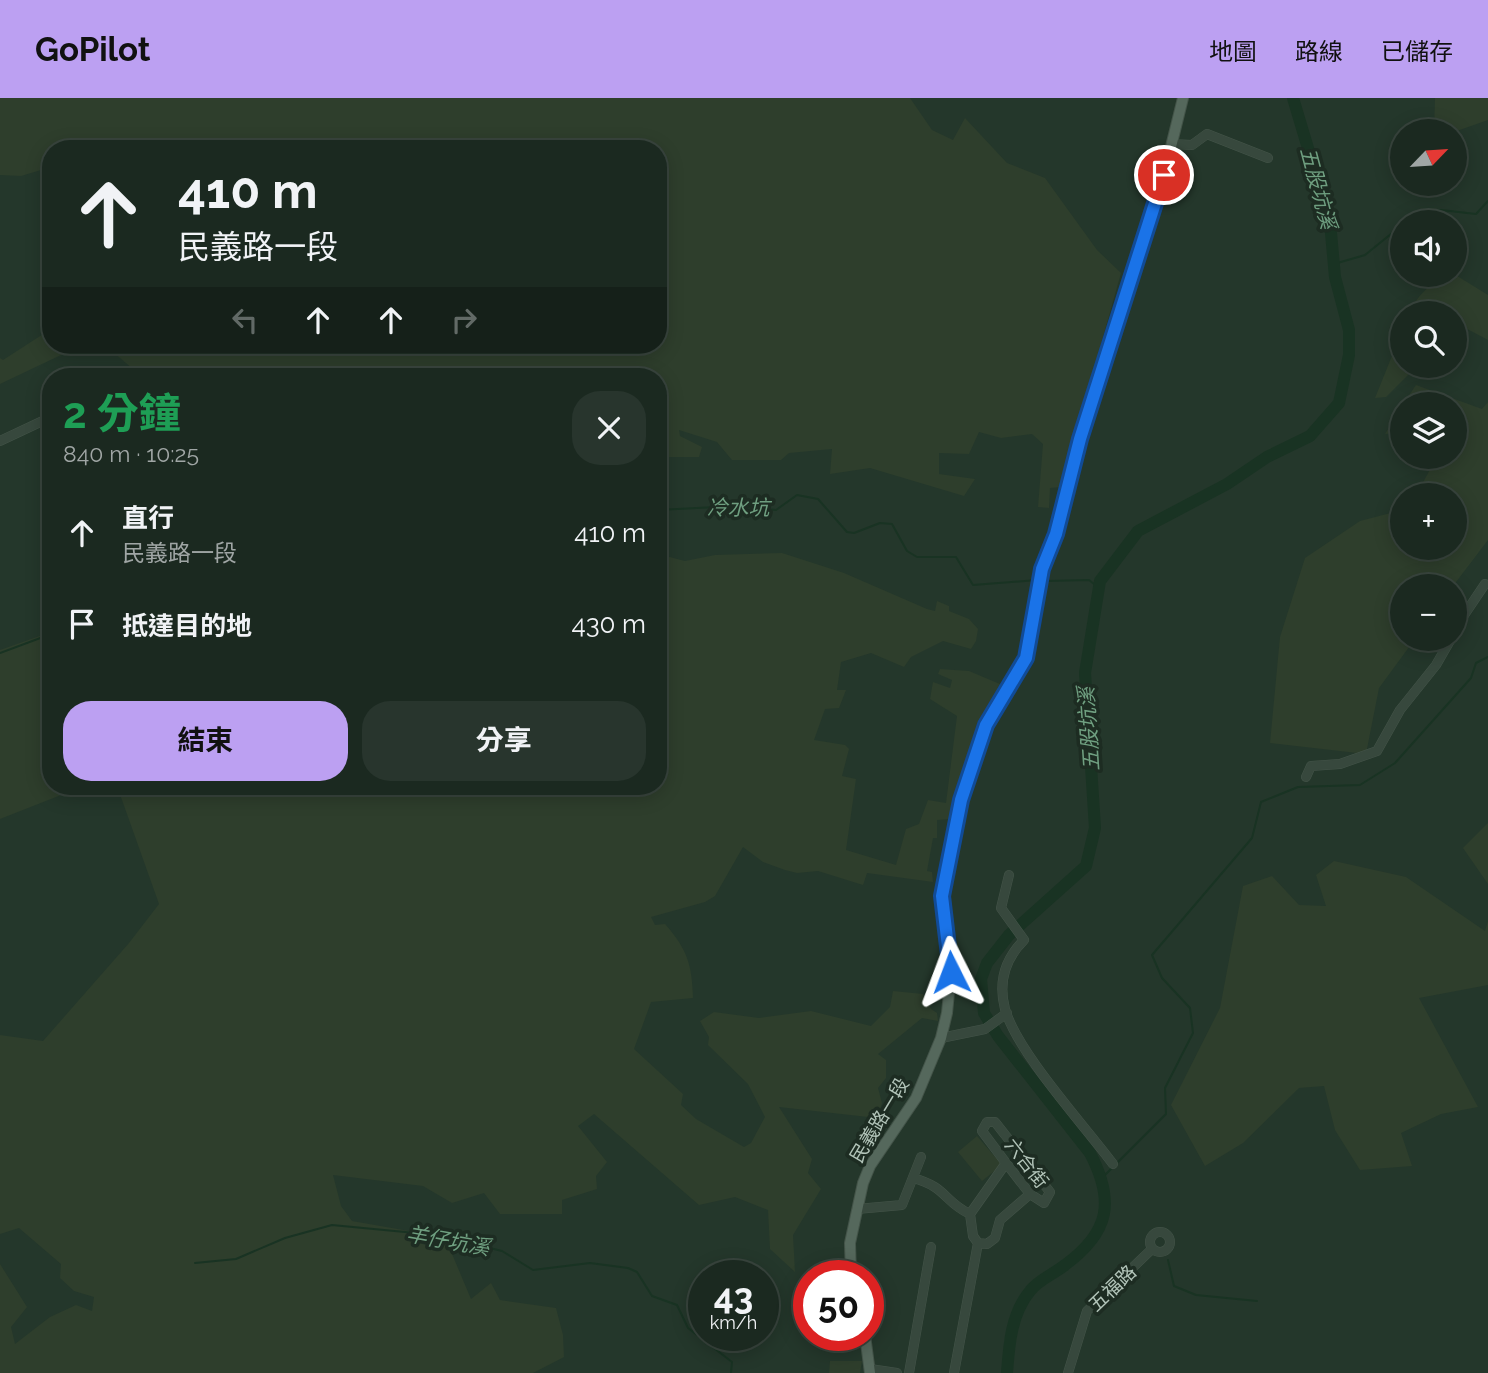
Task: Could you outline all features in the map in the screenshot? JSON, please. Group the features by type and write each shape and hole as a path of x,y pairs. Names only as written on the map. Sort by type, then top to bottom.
{"main road":[{"name":"民義路一段","path":"850,1260 850,1244 857,1209 870,1166 908,1113 941,1038 947,1013 951,972 942,896 961,800 986,725 1026,658 1040,580 1056,534 1080,439 1128,296 1183,98"},
{"path":"867,1351 870,1371"}],"street":[{"path":"1171,144 1192,145 1207,134 1268,158"},
{"path":"0,441 42,420"},
{"path":"1467,611 1485,584"},
{"path":"1306,777 1311,766 1340,764 1377,751 1400,710 1444,651"},
{"path":"1009,875 1001,908 1024,940 1007,962 1003,973 1005,1014 1043,1074 1113,1164"},
{"path":"941,1038 985,1029 1005,1014"},
{"name":"六合街","path":"987,1122 995,1122 1050,1192 1044,1203 1030,1194 982,1130 987,1122"},
{"path":"857,1209 902,1205 921,1157"},
{"name":"六合街","path":"970,1214 1006,1163"},
{"path":"913,1178 937,1185 954,1204 970,1214 973,1236 978,1243 954,1373"},
{"name":"六合街","path":"978,1243 987,1244 995,1238 1000,1220 1030,1194"},
{"path":"909,1373 931,1247"},
{"name":"五福路","path":"1068,1373 1087,1311 1152,1249"},
{"path":"870,1371 897,1373"}],"green space":[{"path":"0,98 910,98 932,130 953,140 965,118 1007,163 1045,178 1097,250 1121,273 1061,487 1050,488 1049,508 1038,507 1043,444 1032,434 1001,438 979,432 969,454 939,453 939,474 975,479 964,496 870,468 830,474 832,449 789,453 781,460 732,460 717,442 679,430 680,436 702,447 699,457 667,457 667,368 132,368 115,354 667,354 667,140 42,140 42,170 21,176 0,175"},
{"path":"1435,98 1488,98 1488,120 1467,127 1467,119 1434,119"},
{"path":"1467,282 1488,295 1488,340 1467,329 1467,301 1415,301 1427,288 1467,287"},
{"path":"42,335 42,354 63,354 0,384 0,358 3,360"},
{"path":"1390,361 1390,378 1405,378 1386,397 1375,398"},
{"path":"1416,385 1435,392 1411,392"},
{"path":"1488,402 1488,540 1462,574 1390,574 1390,651 1406,651 1379,688 1366,754 1270,743 1280,637 1305,558 1360,521 1390,513 1390,560 1467,560 1467,483 1423,483 1430,469 1467,469 1467,404 1482,409"},
{"path":"782,553 844,573 927,609 935,611 937,601 949,606 949,611 969,619 978,629 971,649 943,641 911,657 904,667 871,653 841,662 837,690 846,690 839,708 825,709 814,740 845,745 849,749 842,776 856,779 846,850 896,865 906,829 919,824 928,800 946,803 957,716 930,699 933,682 950,688 952,680 938,674 940,669 969,671 1007,687 951,819 937,820 937,838 933,838 927,871 932,872 933,882 867,873 863,885 818,871 797,873 763,862 743,847 715,896 705,902 651,917 655,925 665,924 679,941 690,966 693,998 651,1002 634,1049 683,1094 681,1105 696,1119 744,1147 751,1143 765,1117 748,1084 708,1045 709,1037 700,1021 714,1012 759,1018 811,1011 871,1026 890,1007 893,991 923,994 931,1009 937,1013 938,1021 922,1018 878,1054 886,1060 886,1078 878,1088 882,1103 877,1118 779,1107 812,1159 808,1173 821,1189 793,1235 793,1270 770,1249 768,1210 735,1197 699,1205 594,1114 578,1126 607,1162 596,1176 597,1189 562,1200 562,1214 500,1214 484,1193 452,1203 423,1186 333,1175 341,1206 352,1221 409,1231 415,1242 441,1249 447,1242 471,1299 491,1283 500,1300 556,1308 563,1335 564,1357 533,1373 0,1373 0,1264 27,1307 11,1327 15,1344 50,1317 76,1305 92,1311 94,1297 74,1291 60,1278 61,1264 19,1228 0,1234 0,1035 43,1041 129,943 159,904 120,795 667,795 667,556 685,561 715,555"},
{"path":"42,635 42,795 61,795 0,819 0,650"},
{"path":"1488,823 1488,884 1463,848"},
{"path":"1334,861 1406,877 1485,931 1488,921 1488,985 1419,998 1478,1107 1441,1114 1401,1133 1412,1166 1360,1170 1335,1130 1324,1086 1299,1088 1243,1143 1205,1166 1171,1105 1220,1008 1243,886 1272,876 1299,905 1326,906 1316,875"},
{"path":"977,1136 1002,1165 982,1181 958,1152"},
{"path":"830,1361 862,1361 860,1373 829,1373"}],"waterway":[{"name":"五股坑溪","path":"1007,1373 1012,1330 1024,1300 1037,1284 1080,1253 1099,1228 1104,1215 1103,1186 1090,1153 998,1036 984,1013 981,979 987,963 1009,935 1086,866 1095,828 1085,673 1100,581 1138,531 1227,484 1267,457 1310,436 1339,403 1349,355 1349,330 1335,277 1330,222 1293,98"},
{"path":"1467,213 1476,214 1488,201"},
{"path":"1334,264 1365,255 1390,235"},
{"name":"冷水坑","path":"667,510 736,506 776,510 797,495 818,499 847,532 854,533 880,523 892,524 907,551 917,557 956,557 973,585 1037,580"},
{"name":"冷水坑","path":"1046,581 1089,580 1099,588"},
{"name":"冷水坑","path":"0,653 42,637"},
{"path":"1116,1164 1166,1114 1165,1088 1193,1033 1190,1008 1162,978 1152,955 1252,838 1261,802 1298,787 1360,785 1395,763 1471,678 1476,663 1488,657"},
{"path":"1102,1178 1112,1168"},
{"name":"羊仔坑溪","path":"195,1263 236,1259 285,1238 332,1225 436,1235 502,1251 533,1270 590,1263 628,1268 637,1272 652,1296 677,1305 688,1328 732,1362 731,1373"},
{"path":"1168,1260 1174,1286 1196,1295 1257,1301"}],"route":[{"path":"951,972 950,944 942,896 961,800 975,751 986,725 1026,658 1042,569 1056,534 1080,439 1128,296 1164,175"}]}
